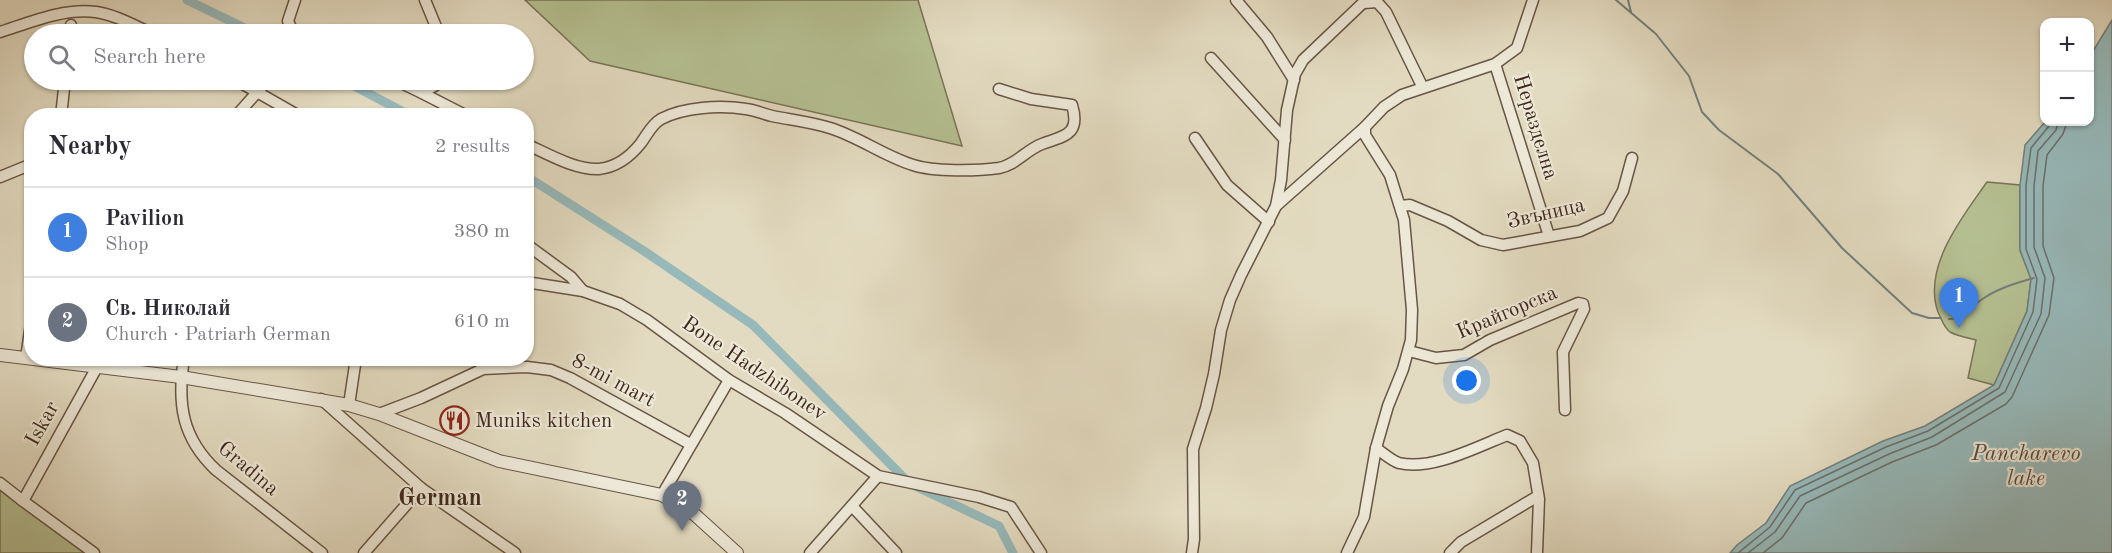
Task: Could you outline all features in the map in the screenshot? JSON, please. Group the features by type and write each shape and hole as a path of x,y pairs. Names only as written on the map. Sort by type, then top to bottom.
{"street":[{"path":"425,0 435,24"},
{"path":"1236,0 1268,37 1294,80"},
{"path":"1276,206 1365,127 1384,107 1402,95 1422,86 1450,80 1495,64 1517,48 1533,0"},
{"path":"1192,553 1194,538 1192,449 1206,408 1221,330 1230,300 1276,206 1287,110 1294,80 1303,60 1365,1 1377,2 1386,12 1422,86"},
{"path":"289,24 292,2"},
{"path":"26,24 61,13 97,12 132,24"},
{"path":"0,32 24,25"},
{"path":"1211,58 1285,140"},
{"name":"Неразделна","path":"1495,64 1549,236"},
{"path":"534,147 582,167 599,169 615,165 627,158 660,120 693,110 730,108 747,109 831,128 914,166 934,170 968,169 1000,168 1012,164 1030,150 1065,137 1071,131 1074,117 1072,105 1031,99 999,89"},
{"path":"62,108 64,90"},
{"path":"416,90 451,108"},
{"path":"422,93 427,90"},
{"path":"243,108 257,91 286,108"},
{"path":"1347,553 1364,517 1376,448 1388,406 1412,340 1412,299 1404,220 1390,175 1365,135 1365,127"},
{"path":"1195,138 1227,185 1269,222"},
{"name":"Звъница","path":"1400,206 1410,205 1448,221 1481,240 1503,244 1580,231 1608,218 1623,191 1632,158"},
{"path":"0,177 24,167"},
{"path":"534,250 571,277 583,291"},
{"name":"Bone Hadzhibonev","path":"534,283 583,291 620,304 729,380 785,413 878,476 979,497 1011,507 1041,553"},
{"name":"Крайгорска","path":"1408,351 1436,358 1464,355 1490,340 1578,303 1583,304 1584,309 1563,352 1565,410"},
{"path":"0,355 24,358"},
{"path":"89,366 181,377 349,405 379,414 499,461 662,495 693,513 735,552"},
{"name":"Gradina","path":"183,366 183,415 189,436 202,456 216,470 322,553"},
{"path":"349,405 355,366"},
{"name":"Iskar","path":"23,501 97,367"},
{"name":"8-mi mart","path":"379,414 483,369 527,367 551,370 570,378 690,444"},
{"path":"662,495 729,380"},
{"path":"321,399 421,488 515,553"},
{"path":"1376,448 1398,463 1421,465 1507,435 1520,441 1533,463 1538,496 1537,553"},
{"path":"810,553 878,476"},
{"path":"0,483 94,553"},
{"path":"364,553 421,488"},
{"path":"1450,553 1461,542 1538,496"},
{"path":"852,506 896,553"}],"green space":[{"path":"525,0 918,0 962,146 590,61"},
{"path":"1987,182 2020,185 2020,250 2031,279 2027,311 1994,385 1968,378 1976,340 1956,335 1948,330 1938,312 1935,295 1940,260 1957,226"},
{"path":"0,483 94,553 0,553"}],"water":[{"name":"Pancharevo lake","path":"2112,20 2112,553 1730,553 1766,523 1790,486 1883,441 1925,426 1994,385 2027,311 2031,279 2020,250 2020,185 2025,145 2042,126 2094,126 2094,49"}],"waterway":[{"path":"187,0 236,24"},
{"path":"1616,0 1656,34 1689,76 1702,112 1719,130 1778,174 1842,248 1912,313 1929,318 1941,318"},
{"path":"1628,0 1631,12"},
{"path":"362,90 396,108"},
{"path":"534,181 644,251 753,325 909,483 999,526 1013,553"},
{"path":"1949,319 1963,315 1993,293 2034,278"}],"place":[{"name":"Pavilion","path":"1959,328"},
{"name":"Muniks kitchen","path":"454,421"},
{"name":"Св. Николай","path":"682,531"}],"district":[{"name":"German","path":"440,499"}]}
